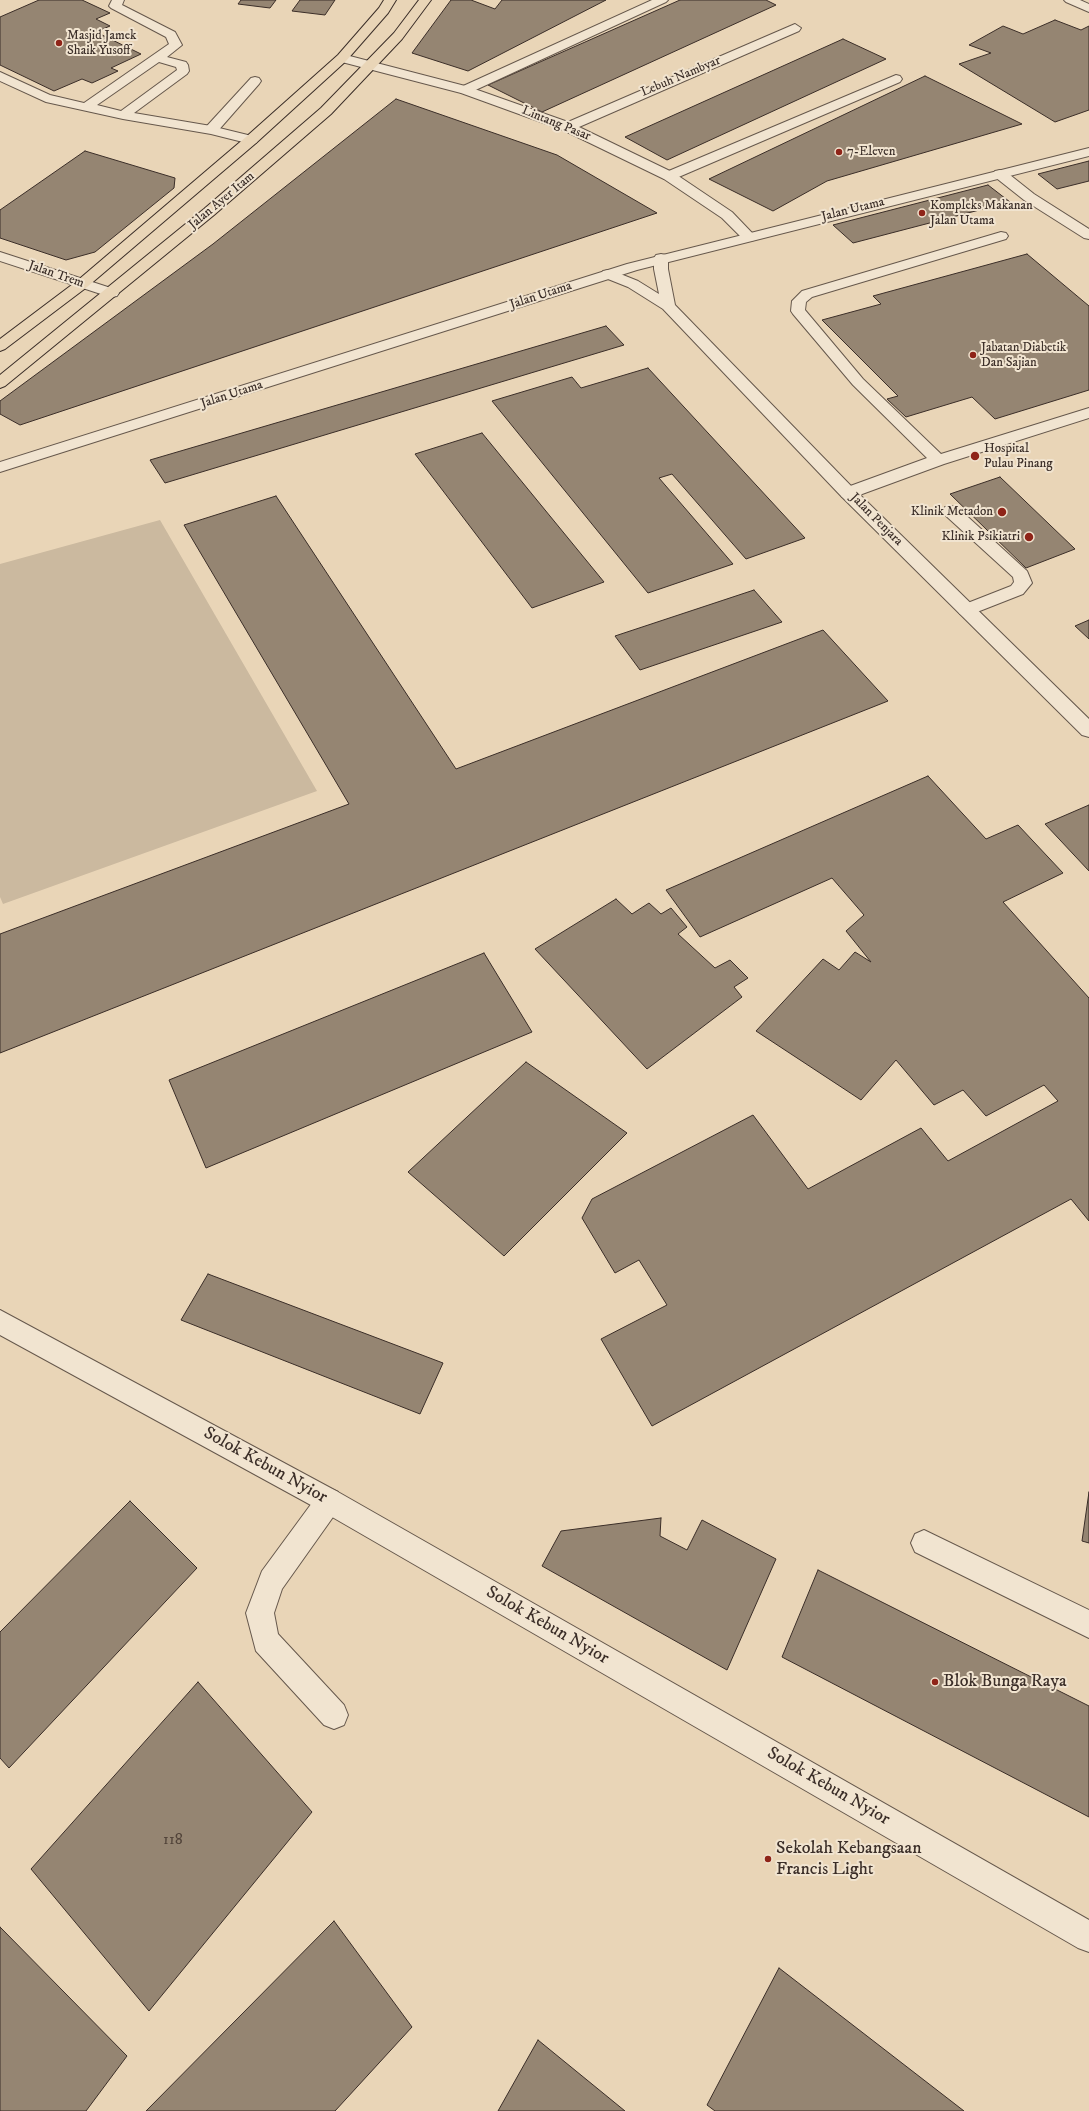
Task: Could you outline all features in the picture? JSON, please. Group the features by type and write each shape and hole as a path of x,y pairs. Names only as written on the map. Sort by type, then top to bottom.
{"main road":[{"name":"Jalan Ayer Itam","path":"0,346 82,284 252,140 342,58 384,10 390,0"},
{"name":"Jalan Ayer Itam","path":"0,383 112,293 326,111 372,65 398,36 424,0"}],"street":[{"path":"86,107 176,45 171,35 114,6 118,0"},
{"path":"465,90 662,0"},
{"path":"1070,0 1089,8"},
{"name":"Lebuh Nambyar","path":"568,127 795,28"},
{"path":"123,115 183,71 182,65 157,58"},
{"name":"Lintang Pasar","path":"342,58 465,90 568,127 669,176 727,215 749,237"},
{"path":"0,76 46,98 123,115 211,130 252,140"},
{"path":"669,176 896,79"},
{"path":"211,130 255,81"},
{"name":"Jalan Utama","path":"0,467 662,258 1089,152"},
{"path":"1000,174 1029,197 1089,235"},
{"path":"938,460 858,382 798,311 799,301 807,294 1001,236"},
{"name":"Jalan Trem","path":"0,256 112,293"},
{"path":"662,258 661,269 668,306"},
{"name":"Jalan Penjara","path":"608,274 633,284 668,306 848,493 1089,730"},
{"path":"848,493 938,460 1089,413"},
{"path":"951,511 1020,575 1023,583 1017,590 966,610"},
{"name":"Solok Kebun Nyior","path":"0,1322 330,1501 1089,1936"},
{"path":"330,1501 272,1581 260,1613 266,1642 334,1715"},
{"path":"924,1542 1089,1624"}],"shaded area":[{"path":"160,520 317,791 3,904 0,897 0,564"}],"building":[{"name":"Masjid Jamek Shaik Yusoff","path":"39,0 82,0 110,13 96,19 110,26 96,32 141,54 111,68 118,71 92,83 82,79 54,91 0,65 0,17"},
{"path":"241,0 276,0 270,8 238,4"},
{"path":"300,0 335,0 325,15 292,11"},
{"path":"451,0 471,0 495,9 502,0 606,0 468,71 412,53"},
{"path":"680,0 766,0 776,5 542,112 488,85"},
{"path":"1055,20 1081,30 1089,26 1089,110 1055,122 959,64 991,53 969,45 1003,26 1023,34"},
{"path":"843,39 886,59 667,160 625,137"},
{"path":"925,76 1022,124 827,181 773,211 709,179"},
{"path":"396,99 557,155 657,213 20,425 0,414 0,401 213,244"},
{"path":"85,151 175,178 174,188 95,252 66,260 0,238 0,210"},
{"name":"Kompleks Makanan Jalan Utama","path":"1089,161 1089,181 1057,189 1038,174"},
{"name":"Kompleks Makanan Jalan Utama","path":"988,185 1010,202 853,243 833,225"},
{"name":"Jabatan Diabetik Dan Sajian","path":"1027,254 1089,306 1089,390 995,419 972,397 906,417 887,399 898,396 822,320 881,304 873,296"},
{"path":"606,326 624,345 165,483 150,460"},
{"path":"648,368 805,538 746,559 672,474 659,478 733,564 648,593 492,401 572,377 581,388"},
{"path":"482,433 604,582 532,608 415,454"},
{"path":"1000,477 1075,549 1026,568 950,494"},
{"path":"276,496 456,769 823,630 888,701 0,1053 0,934 349,804 184,525"},
{"path":"754,590 782,622 640,670 615,636"},
{"path":"1089,620 1089,639 1075,626"},
{"path":"928,776 986,839 1018,825 1063,873 1003,902 1089,998 1089,1221 1071,1199 652,1426 601,1339 667,1305 639,1260 615,1273 582,1218 592,1199 753,1115 808,1189 921,1128 948,1161 1058,1101 1044,1085 986,1116 963,1090 934,1105 896,1060 861,1100 756,1031 823,959 839,970 855,952 871,962 846,931 864,915 832,878 700,937 666,890"},
{"path":"1089,805 1089,871 1045,824"},
{"path":"616,899 632,914 649,903 661,914 671,908 687,927 678,934 715,968 730,960 748,978 734,987 742,997 647,1069 535,949"},
{"path":"484,953 532,1032 206,1168 169,1080"},
{"path":"526,1062 627,1133 504,1256 408,1172"},
{"path":"208,1274 443,1363 420,1414 181,1320"},
{"path":"1089,1492 1089,1543 1082,1541"},
{"path":"130,1501 197,1568 9,1768 0,1758 0,1632"},
{"path":"661,1518 660,1536 687,1550 702,1520 776,1559 727,1670 542,1566 561,1531"},
{"name":"Blok Bunga Raya","path":"818,1570 1089,1706 1089,1817 782,1657"},
{"path":"198,1682 312,1812 149,2011 31,1869"},
{"path":"334,1921 412,2027 335,2111 146,2111"},
{"path":"0,1927 127,2056 86,2111 0,2111"},
{"path":"779,1968 964,2111 715,2111 707,2105"},
{"path":"538,2040 625,2111 498,2111"}],"place":[{"name":"Masjid Jamek Shaik Yusoff","path":"59,43"},
{"name":"7-Eleven","path":"839,152"},
{"name":"Kompleks Makanan Jalan Utama","path":"922,213"},
{"name":"Jabatan Diabetik Dan Sajian","path":"973,355"},
{"name":"Hospital Pulau Pinang","path":"975,456"},
{"name":"Klinik Metadon","path":"1002,512"},
{"name":"Klinik Psikiatri","path":"1029,537"},
{"name":"Blok Bunga Raya","path":"935,1682"},
{"name":"Sekolah Kebangsaan Francis Light","path":"768,1859"}]}
